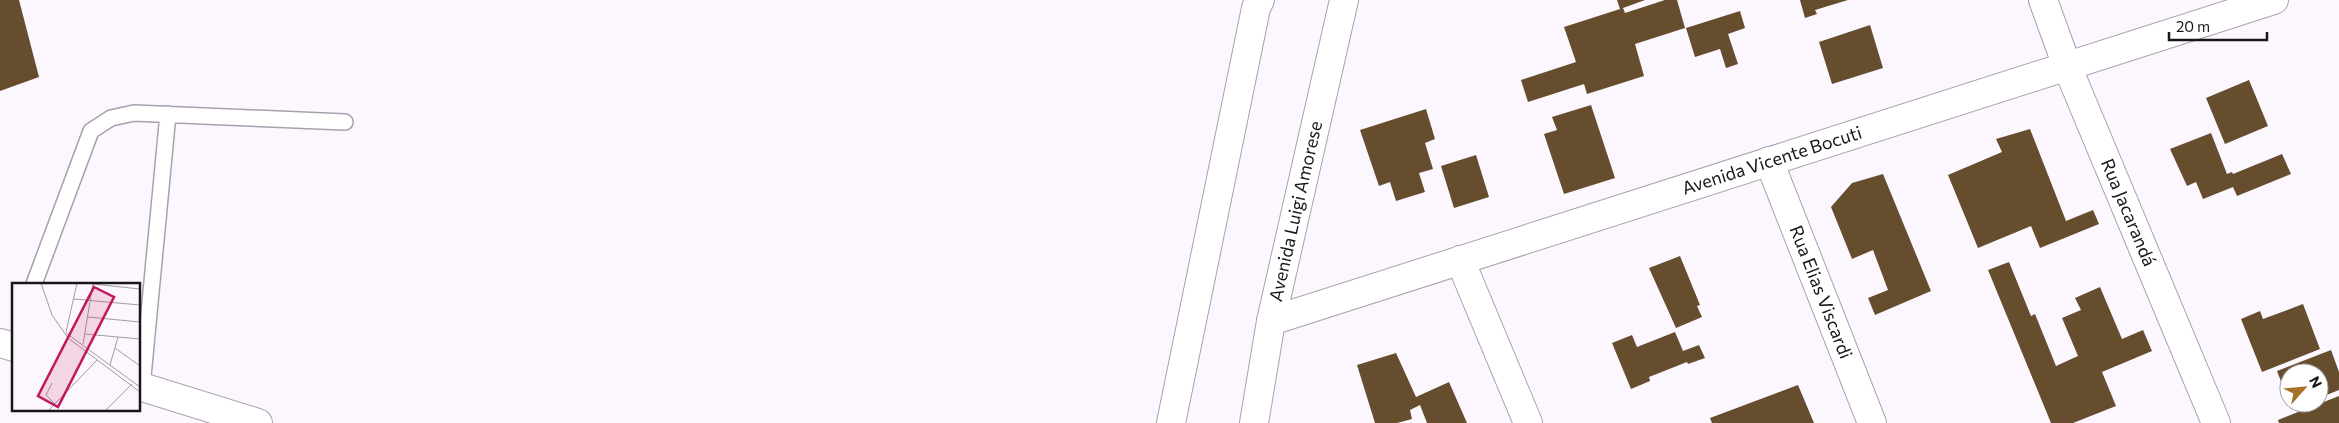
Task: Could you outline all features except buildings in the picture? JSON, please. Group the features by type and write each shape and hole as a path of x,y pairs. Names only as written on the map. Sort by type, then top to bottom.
{"street":[{"path":"1170,423 1256,8 1260,0"},
{"name":"Avenida Luigi Amorese","path":"1254,423 1271,321 1344,0"},
{"name":"Rua Jacarandá","path":"2043,0 2067,66 2216,423"},
{"name":"Avenida Vicente Bocuti","path":"1271,321 2274,0"},
{"name":"Rua Elias Viscardi","path":"1768,161 1872,423"},
{"path":"1460,260 1528,423"},
{"path":"140,387 258,423"}],"lane":[{"path":"34,283 91,131 111,118 134,112 345,122"},
{"path":"140,387 168,114"}]}
